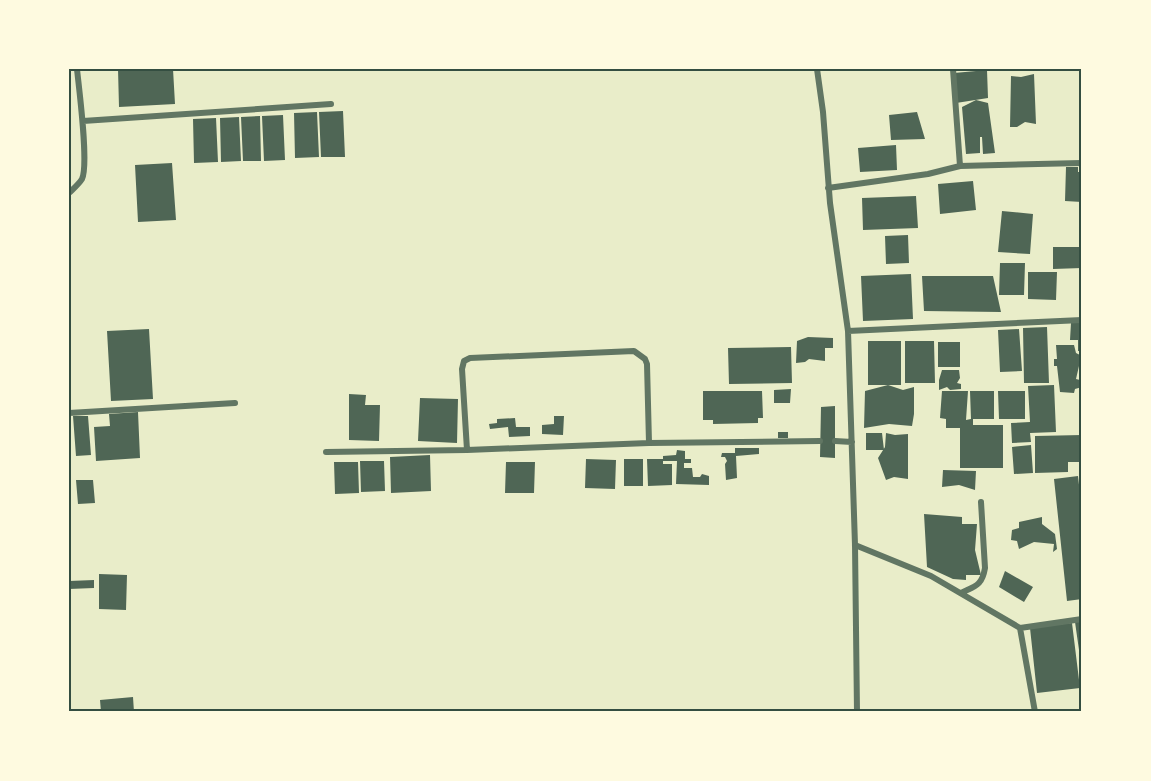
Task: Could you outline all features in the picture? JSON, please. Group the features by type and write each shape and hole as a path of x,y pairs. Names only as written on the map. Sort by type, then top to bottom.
{"street":[{"path":"69,193 82,178 82,121 77,69"},
{"path":"817,69 823,112 828,188 848,331 855,545 857,712"},
{"path":"953,69 960,166"},
{"path":"82,121 331,104"},
{"path":"828,188 928,174 960,166 1082,163"},
{"path":"848,331 1082,320"},
{"path":"467,450 462,369 464,361 470,358 634,351 645,359 647,364 649,443"},
{"path":"69,413 235,403"},
{"path":"326,452 467,450 649,443 820,441"},
{"path":"835,441 852,442"},
{"path":"961,593 978,585 983,579 985,568 981,502"},
{"path":"855,545 931,576 1020,628 1082,619"},
{"path":"1020,628 1035,712"}],"building":[{"path":"118,69 173,69 175,104 119,107"},
{"path":"987,70 988,98 956,103 954,73"},
{"path":"1034,74 1036,124 1025,122 1017,127 1010,127 1011,76 1021,77"},
{"path":"976,100 988,103 995,153 983,154 982,137 980,137 980,153 966,154 962,107"},
{"path":"343,111 345,157 321,157 319,112"},
{"path":"317,112 319,157 295,158 294,113"},
{"path":"917,112 925,139 891,140 889,115"},
{"path":"283,115 285,160 264,161 262,116"},
{"path":"260,116 261,161 243,161 241,117"},
{"path":"239,117 241,161 221,162 220,118"},
{"path":"216,118 218,162 194,163 193,119"},
{"path":"896,145 897,170 860,172 858,148"},
{"path":"172,163 176,220 138,222 135,165"},
{"path":"1066,167 1078,167 1078,172 1082,172 1082,202 1065,201"},
{"path":"973,181 976,210 940,214 938,184"},
{"path":"916,196 918,228 863,230 862,198"},
{"path":"1002,211 1033,214 1030,254 998,252"},
{"path":"908,235 909,263 886,264 885,236"},
{"path":"1053,247 1082,247 1082,268 1053,269"},
{"path":"1000,263 1025,263 1024,295 999,295"},
{"path":"1028,272 1057,272 1056,300 1028,299"},
{"path":"911,274 913,319 863,321 861,276"},
{"path":"922,276 993,276 1001,312 924,311"},
{"path":"1071,323 1082,323 1082,351 1078,351 1078,340 1070,340"},
{"path":"1047,327 1049,383 1024,383 1023,328"},
{"path":"149,329 153,399 111,401 107,331"},
{"path":"1019,329 1022,371 1000,372 998,330"},
{"path":"808,337 833,338 833,348 825,348 825,361 809,359 796,363 797,341"},
{"path":"868,341 901,341 901,385 868,385"},
{"path":"905,341 934,341 935,383 905,383"},
{"path":"938,342 960,342 960,367 938,367"},
{"path":"1056,345 1074,345 1076,353 1082,356 1082,366 1079,366 1076,379 1080,380 1082,387 1075,389 1074,393 1060,392 1057,366 1054,366 1054,359 1057,359"},
{"path":"791,347 792,383 729,384 728,348"},
{"path":"942,370 959,370 960,378 957,383 961,384 961,389 950,390 947,387 939,390"},
{"path":"888,385 903,390 914,387 912,426 889,424 864,428 865,391"},
{"path":"1054,385 1056,432 1030,433 1031,442 1012,443 1011,423 1030,422 1028,386"},
{"path":"791,389 790,403 774,403 774,390"},
{"path":"703,391 762,391 763,418 758,418 758,423 713,424 713,420 703,420"},
{"path":"942,391 968,391 966,420 971,419 970,391 994,391 994,419 973,419 973,425 1003,425 1003,468 960,468 960,428 946,428 946,419 940,418"},
{"path":"998,391 1025,391 1025,419 999,419"},
{"path":"349,394 366,395 365,405 380,405 379,441 349,440"},
{"path":"420,398 458,399 457,443 418,441"},
{"path":"835,406 835,458 820,457 821,407"},
{"path":"138,412 140,458 96,461 94,427 110,426 109,414"},
{"path":"73,416 88,416 91,455 76,456"},
{"path":"554,416 564,416 563,435 542,434 542,425 554,424"},
{"path":"515,418 516,427 530,427 530,436 509,437 508,427 490,429 489,424 497,423 497,419"},
{"path":"778,432 788,432 788,438 778,438"},
{"path":"866,433 882,433 884,450 866,450"},
{"path":"886,433 908,434 908,479 894,477 886,480 878,458 885,447"},
{"path":"1082,435 1082,462 1068,462 1068,472 1035,473 1035,436"},
{"path":"1031,445 1033,473 1014,474 1012,447"},
{"path":"735,448 759,448 759,454 736,456 737,478 726,480 725,464 727,461 725,457 721,457 722,453 735,453"},
{"path":"677,450 685,451 685,459 691,459 691,463 684,463 684,468 692,468 693,477 700,477 702,474 709,476 709,485 676,484 677,461 663,461 663,464 672,464 672,485 648,486 647,459 663,459 663,456 676,455"},
{"path":"430,455 431,491 391,493 390,457"},
{"path":"586,459 616,460 615,489 585,488"},
{"path":"624,459 643,459 643,486 624,486"},
{"path":"360,461 384,461 385,491 361,492"},
{"path":"334,462 358,462 359,493 335,494"},
{"path":"506,462 535,462 534,493 505,493"},
{"path":"943,470 976,471 975,490 959,485 942,487"},
{"path":"1078,476 1082,511 1082,599 1067,601 1054,479"},
{"path":"76,480 93,480 95,503 78,504"},
{"path":"924,514 962,517 962,524 977,524 975,550 981,575 966,575 966,580 953,579 927,567"},
{"path":"1042,517 1042,524 1055,534 1057,549 1053,552 1054,544 1034,542 1019,549 1017,541 1011,540 1012,530 1019,528 1019,522"},
{"path":"1005,571 1033,587 1024,602 999,587"},
{"path":"99,574 127,575 126,610 99,609"},
{"path":"94,580 94,588 69,589 69,581"},
{"path":"1082,621 1082,663 1081,664 1075,622"},
{"path":"1072,623 1080,688 1037,693 1030,628"},
{"path":"133,697 134,712 101,712 100,700"},
{"path":"908,710 935,710 935,712 908,712"}]}
